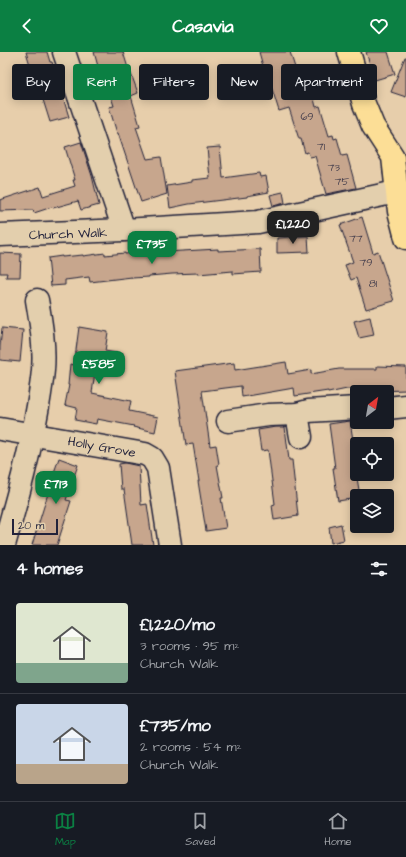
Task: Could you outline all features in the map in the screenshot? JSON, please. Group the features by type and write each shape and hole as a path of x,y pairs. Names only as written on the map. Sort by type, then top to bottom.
{"main road":[{"path":"349,52 364,104 373,126 400,154 396,192 406,238"}],"street":[{"path":"64,52 124,230"},
{"name":"Church Walk","path":"0,235 124,230 258,222 396,192"},
{"path":"4,545 33,434 43,369 43,342 37,300"},
{"path":"394,407 406,406"},
{"path":"228,421 268,415 297,414 308,411 350,408"},
{"path":"297,414 301,438"},
{"name":"Holly Grove","path":"0,429 145,454 152,458 158,468 170,545"}],"building":[{"path":"26,52 47,52 50,62 52,62 53,64 30,64"},
{"path":"94,52 123,52 127,64 97,64"},
{"path":"259,52 290,52 294,64 281,64 281,100 314,100 316,107 320,106 329,136 333,135 334,139 337,138 342,156 347,155 356,188 326,194 315,156 310,157 308,152 305,153 289,108 279,111 273,92 273,64 262,64"},
{"path":"366,52 388,52 395,74 377,79 377,64 370,64"},
{"path":"406,57 406,97 391,92"},
{"path":"131,74 138,93 131,96"},
{"path":"131,96 140,126 136,127 147,159 161,157 167,194 141,202 109,107 114,106 112,100 131,100"},
{"path":"43,100 64,100 69,117 50,122"},
{"path":"81,142 92,176 99,205 81,210 78,201 34,213 33,210 0,211 0,200 40,187 43,196 75,186 73,180 75,180 65,147"},
{"path":"220,147 223,178 259,173 260,177 266,176 269,192 247,197 189,204 170,208 167,186 192,182 192,180 210,178 207,148"},
{"path":"283,192 285,203 273,206 270,195"},
{"path":"362,217 373,253 378,251 394,301 366,309 356,278 351,280 345,265 353,262 340,225"},
{"path":"308,236 309,252 277,253 277,238"},
{"path":"218,249 218,251 260,249 261,272 233,274 233,271 198,274 172,274 90,282 89,277 65,280 65,285 51,286 48,258 105,253 105,255"},
{"path":"0,253 21,254 20,277 6,277 7,273 0,273"},
{"path":"370,317 374,335 359,338 354,321"},
{"path":"79,327 108,332 105,351 123,354 120,369 96,365 92,393 131,401 129,411 158,417 155,432 133,427 134,426 97,419 96,424 75,420 77,408 65,405 69,385 70,364 74,365"},
{"path":"2,328 23,330 20,362 0,360"},
{"path":"286,362 288,374 311,370 311,374 339,369 377,369 377,366 406,367 406,390 394,390 394,385 350,385 350,389 328,393 328,391 295,396 294,388 242,397 241,386 202,391 210,446 216,445 219,464 217,465 223,498 221,498 226,528 206,531 193,444 186,445 175,371 234,363 235,370"},
{"path":"350,421 350,429 352,437 350,437 350,481 358,481 359,489 350,489 350,499 338,501 329,424"},
{"path":"285,427 289,460 292,460 298,516 274,520 272,505 275,504 268,450 261,451 258,430"},
{"path":"59,458 78,465 66,500 71,501 57,545 32,545 49,487"},
{"path":"125,463 139,466 141,505 147,504 153,545 132,545 124,489 121,489 119,464"},
{"path":"341,524 344,540 331,543 329,527"}]}
